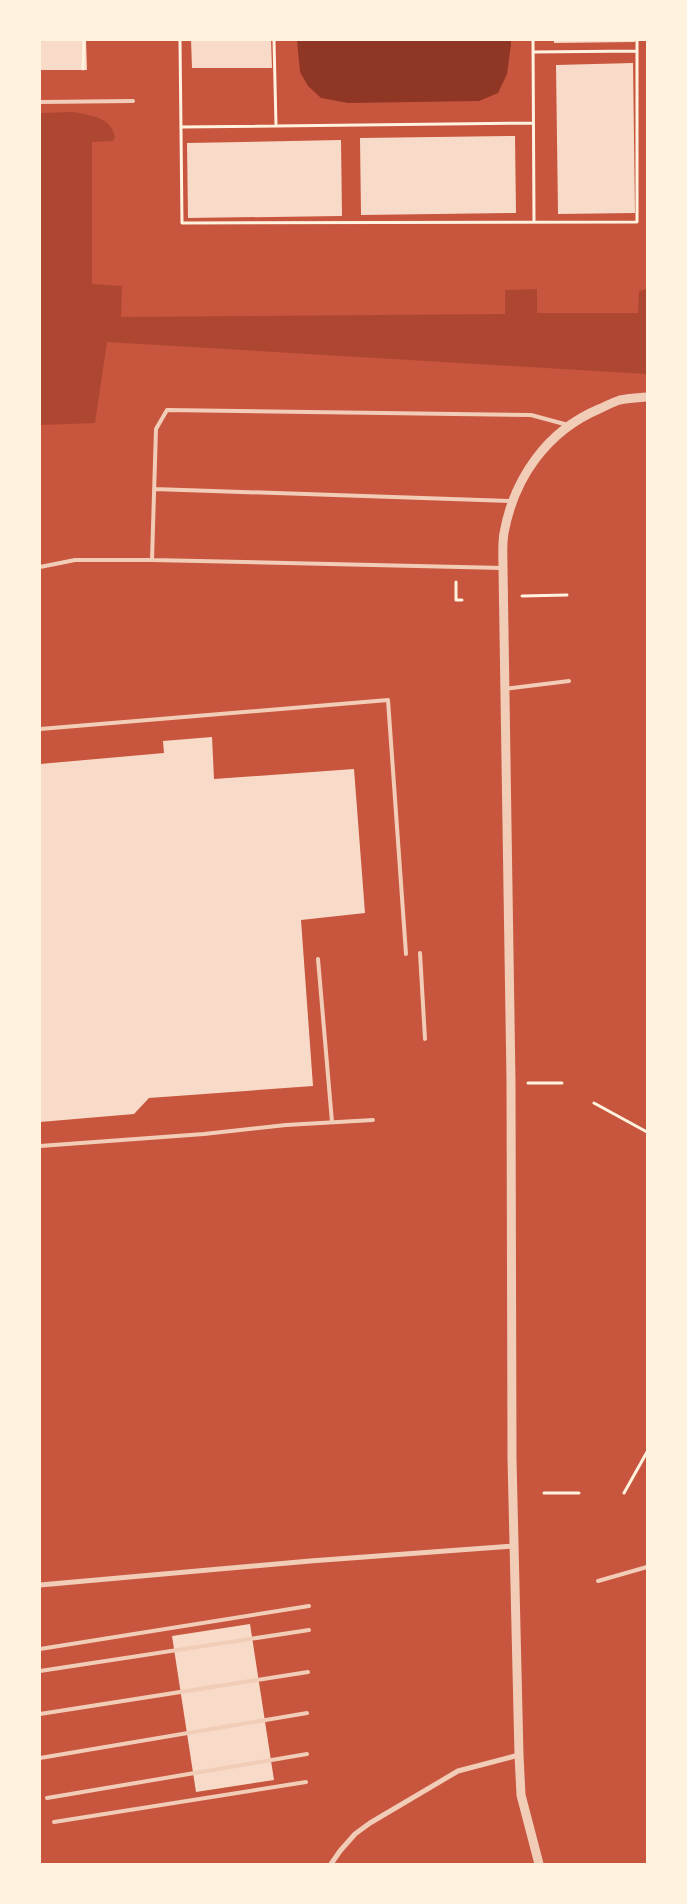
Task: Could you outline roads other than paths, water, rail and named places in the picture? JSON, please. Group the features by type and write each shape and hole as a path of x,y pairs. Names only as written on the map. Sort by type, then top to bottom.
{"street":[{"path":"539,1864 521,1795 519,1755 511,1372 511,1082 504,689 504,534 513,501 524,477 540,452 569,425 588,414 620,400 647,397"},
{"path":"40,1585 310,1561 514,1546"},
{"path":"332,1864 355,1834 386,1813 458,1771 519,1755"}],"lane":[{"path":"40,102 133,101"},
{"path":"152,560 156,429 167,410 531,415 569,425"},
{"path":"154,489 513,501"},
{"path":"40,567 75,560 152,560 503,568"},
{"path":"504,689 569,681"},
{"path":"40,729 388,700 406,954"},
{"path":"420,953 425,1039"},
{"path":"318,959 332,1122"},
{"path":"40,1146 374,1120"},
{"path":"598,1581 647,1567"},
{"path":"40,1649 310,1606"},
{"path":"40,1671 309,1630"},
{"path":"40,1714 308,1672"},
{"path":"40,1758 307,1713"},
{"path":"47,1798 307,1754"},
{"path":"54,1822 306,1782"}]}
